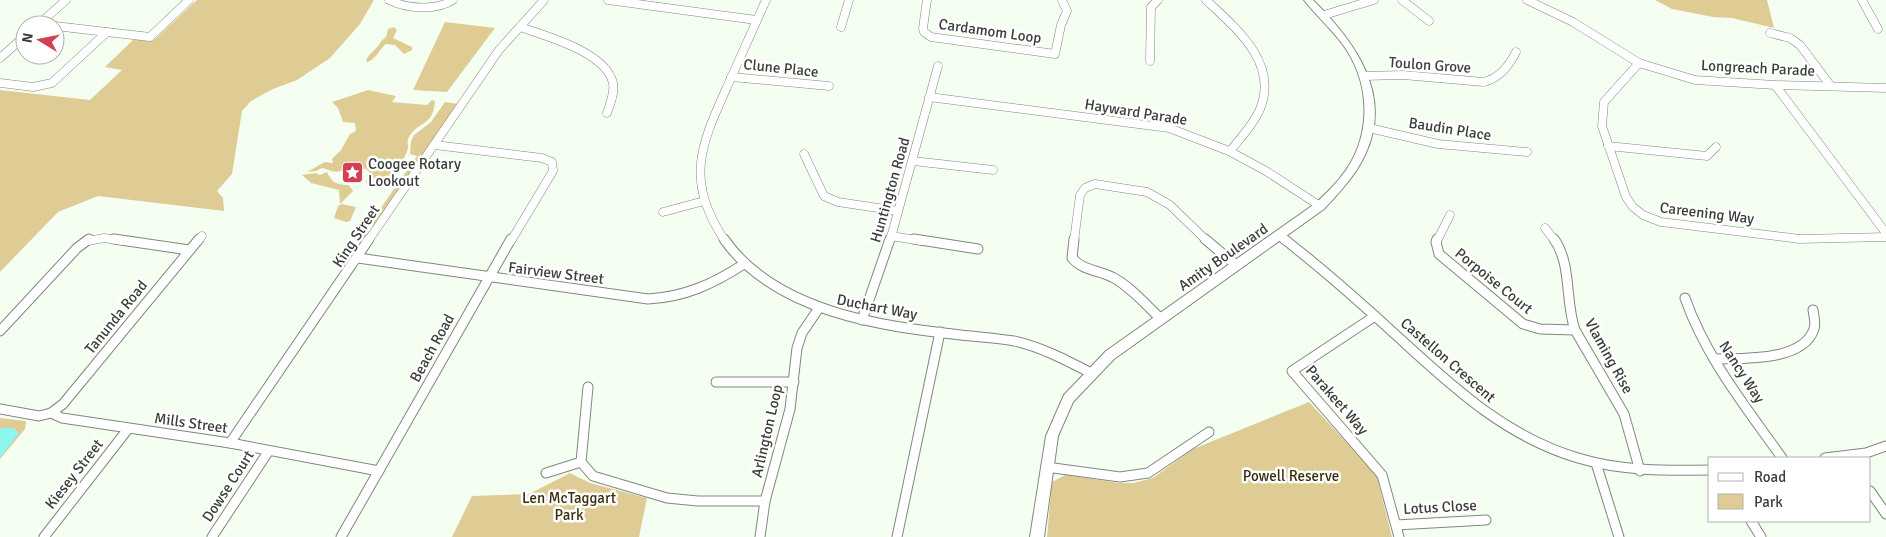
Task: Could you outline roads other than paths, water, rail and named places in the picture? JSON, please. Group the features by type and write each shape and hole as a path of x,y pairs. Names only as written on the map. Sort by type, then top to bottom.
{"street":[{"path":"51,15 66,0"},
{"path":"65,27 150,37 189,0"},
{"path":"389,0 435,8 446,5 453,0"},
{"name":"King Street","path":"230,444 499,50 544,0"},
{"path":"608,0 756,20"},
{"name":"Duchart Way","path":"766,0 701,148 699,179 704,201 718,231 744,264 786,292 819,308 862,320 1022,343 1056,354 1091,373"},
{"path":"840,27 849,0"},
{"name":"Cardamom Loop","path":"929,1 923,28 926,35 1055,54 1061,25 1067,11 1062,0"},
{"path":"1150,60 1152,7 1154,2 1158,0"},
{"path":"1206,0 1252,46 1261,62 1263,72 1265,92 1261,108 1232,150"},
{"name":"Amity Boulevard","path":"1037,537 1052,436 1068,399 1110,355 1320,206 1341,185 1353,169 1364,147 1369,128 1370,98 1364,76 1352,48 1341,32 1308,0"},
{"path":"1324,14 1374,0"},
{"path":"1402,0 1429,21"},
{"name":"Longreach Parade","path":"1527,0 1573,22 1639,63 1696,80 1775,85 1886,88"},
{"path":"1862,0 1878,29"},
{"path":"520,27 577,49 599,63 613,81 613,96 607,113"},
{"path":"0,83 38,87 52,83 107,32"},
{"path":"1770,32 1790,38 1800,45 1830,85"},
{"path":"0,58 15,45"},
{"name":"Toulon Grove","path":"1364,76 1403,75 1498,83 1512,62 1516,52"},
{"name":"Careening Way","path":"1639,63 1604,102 1602,126 1625,196 1641,214 1650,220 1800,239 1886,237"},
{"name":"Huntington Road","path":"862,320 878,279 891,236 938,66"},
{"name":"Clune Place","path":"731,77 829,86"},
{"path":"1775,85 1886,233"},
{"name":"Hayward Parade","path":"929,97 1169,128 1232,150 1320,206"},
{"name":"Baudin Place","path":"1369,128 1438,144 1527,152"},
{"name":"Beach Road","path":"342,537 488,278 551,175 552,162 542,158 435,145"},
{"path":"1608,146 1706,156 1716,147"},
{"path":"804,154 824,196 838,202 898,211"},
{"path":"913,161 993,170"},
{"path":"1161,319 1116,279 1078,265 1072,258 1080,195 1085,188 1095,184 1129,188 1156,197 1170,205 1193,229 1236,265"},
{"path":"663,212 704,201"},
{"name":"Porpoise Court","path":"1450,215 1436,242 1439,254 1523,324 1540,328 1575,330"},
{"name":"Vlaming Rise","path":"1545,228 1562,250 1571,319 1575,330 1624,414 1640,471"},
{"name":"Tanunda Road","path":"51,414 63,404 188,250 202,236"},
{"path":"891,236 978,249"},
{"name":"Castellon Crescent","path":"1280,236 1329,274 1480,409 1538,443 1572,457 1640,471 1708,470"},
{"path":"0,331 77,248 90,239 104,238 188,250"},
{"name":"Fairview Street","path":"358,258 488,278 659,299 684,295 704,289 744,264"},
{"name":"Nancy Way","path":"1685,298 1690,315 1714,360 1781,457"},
{"name":"Arlington Loop","path":"760,537 765,501 784,435 794,382 799,341 802,333 819,308"},
{"path":"1714,360 1780,355 1801,348 1813,335 1816,319 1813,310"},
{"name":"Parakeet Way","path":"1375,316 1292,371 1382,475 1400,537"},
{"path":"897,537 940,332"},
{"path":"716,382 794,382"},
{"path":"580,462 585,432 584,412 588,387"},
{"name":"Mills Street","path":"0,409 39,416 51,414 62,418 230,444 379,471"},
{"name":"Kiesey Street","path":"44,537 128,429"},
{"path":"1046,467 1120,478 1148,473 1210,432"},
{"path":"1846,457 1886,446"},
{"name":"Dowse Court","path":"212,537 268,452"},
{"path":"580,462 592,476 667,498 698,501 765,501"},
{"path":"546,473 580,462"},
{"path":"1596,463 1619,537"},
{"path":"1871,492 1886,514"},
{"name":"Lotus Close","path":"1396,525 1486,520"},
{"path":"1752,522 1761,537"}],"water":[{"path":"2,428 13,428 19,433 0,458 0,430"}],"place":[{"name":"Coogee Rotary Lookout","path":"352,173"}],"park label":[{"name":"Powell Reserve","path":"1291,476"},
{"name":"Len McTaggart Park","path":"569,506"}]}
